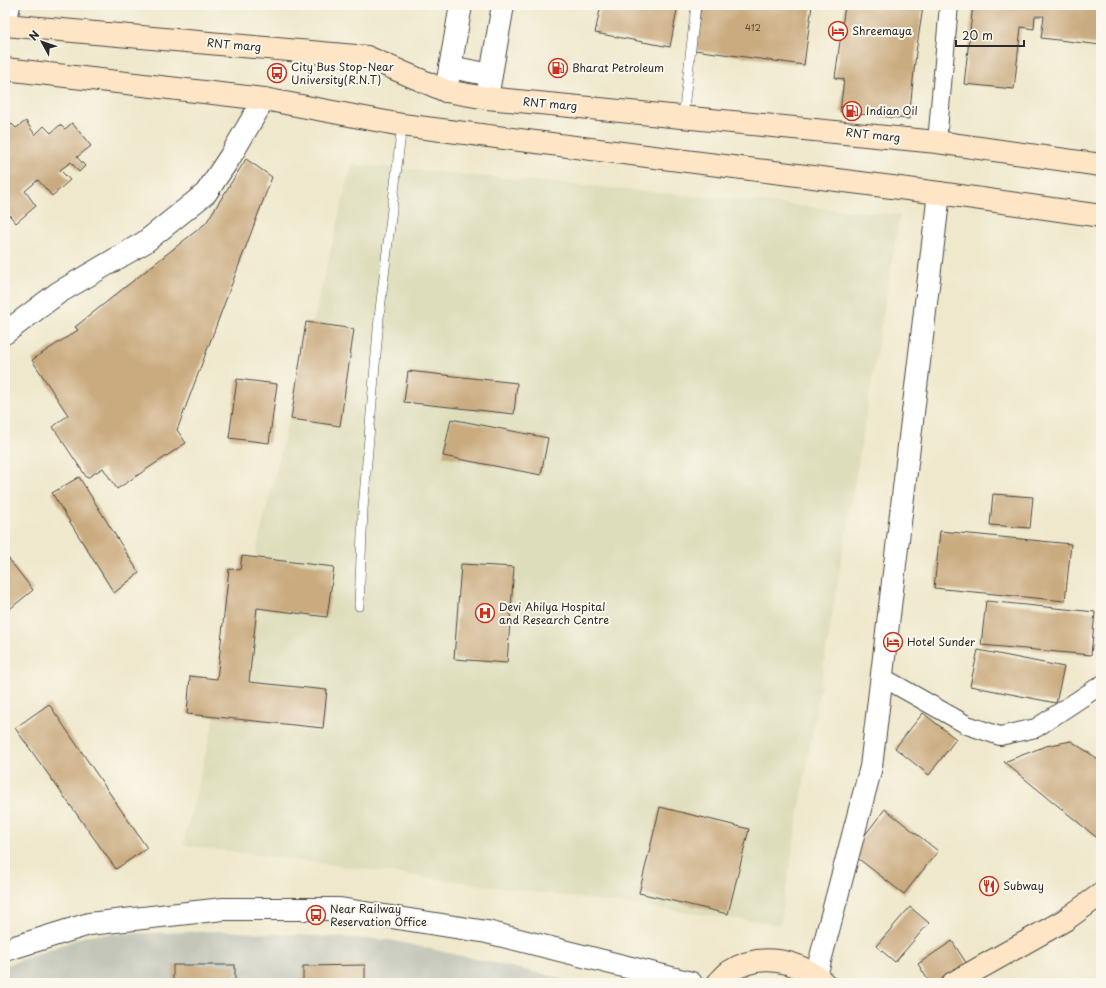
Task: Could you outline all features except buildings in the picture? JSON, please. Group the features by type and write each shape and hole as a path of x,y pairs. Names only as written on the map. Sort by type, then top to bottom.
{"main road":[{"name":"RNT marg","path":"8,18 367,57 446,91 487,98 937,142 1101,165"},
{"path":"5,69 264,99 402,125 939,193 1101,216"},
{"path":"953,983 1065,920 1101,894"},
{"path":"718,983 729,972 750,962 773,960 796,964 820,979"}],"street":[{"path":"446,91 462,5"},
{"path":"487,98 503,5"},
{"path":"937,142 949,5"},
{"path":"450,67 491,75"},
{"path":"5,333 58,293 146,242 206,193 230,157 264,99"},
{"path":"820,979 872,767 939,193"},
{"path":"882,677 967,725 1000,736 1036,728 1101,685"},
{"path":"5,950 89,924 223,909 340,909 487,932 691,983"}],"lane":[{"path":"683,117 696,5"},
{"path":"359,606 363,509 379,318 402,125"}],"shaded area":[{"path":"352,164 900,215 780,925 183,845"},
{"path":"219,931 390,940 556,977 569,983 5,983 5,966 89,935"}],"place":[{"name":"Shreemaya","path":"838,31"},
{"name":"Bharat Petroleum","path":"558,68"},
{"name":"City Bus Stop-Near University(R.N.T)","path":"277,73"},
{"name":"Indian Oil","path":"852,111"},
{"name":"Devi Ahilya Hospital and Research Centre","path":"485,613"},
{"name":"Hotel Sunder","path":"893,642"},
{"name":"Subway","path":"989,886"},
{"name":"Near Railway Reservation Office","path":"316,915"}]}
